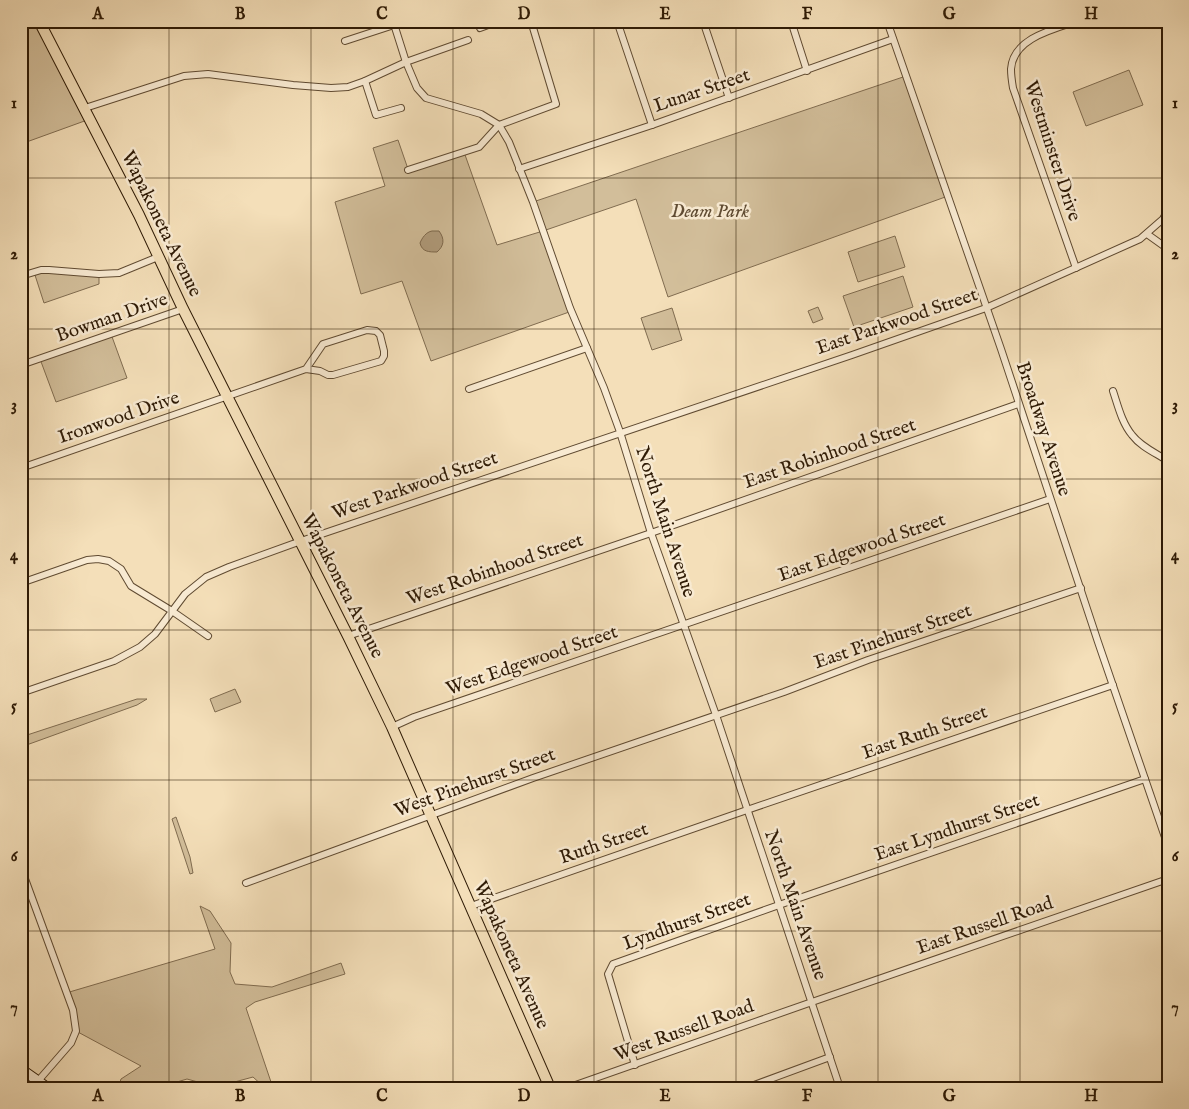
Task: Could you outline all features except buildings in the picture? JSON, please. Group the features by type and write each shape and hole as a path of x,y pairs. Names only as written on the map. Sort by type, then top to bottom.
{"main road":[{"name":"Wapakoneta Avenue","path":"41,24 139,215 183,310 348,636 392,728 550,1088"},
{"path":"21,1069 48,1088"}],"street":[{"path":"41,24 58,21"},
{"path":"480,28 499,21"},
{"path":"408,170 479,147 499,125 556,104 532,21"},
{"path":"617,21 652,125"},
{"path":"703,21 729,98"},
{"path":"791,21 807,71"},
{"name":"Broadway Avenue","path":"887,21 1168,846"},
{"name":"Westminster Drive","path":"1076,268 1013,88 1011,70 1017,52 1032,38 1078,21"},
{"path":"345,41 393,23 417,88 426,98 481,114 499,125"},
{"name":"Lunar Street","path":"519,169 652,125 893,39"},
{"path":"84,108 184,76 208,74 293,85 331,88 348,86 365,81 406,62 468,40"},
{"path":"1168,56 1166,60 1168,64"},
{"path":"365,81 376,115 401,108"},
{"name":"North Main Avenue","path":"499,125 509,142 533,202 620,432 651,533 716,715 840,1088"},
{"name":"East Parkwood Street","path":"620,432 720,400 986,308 1140,239 1163,219 1168,210"},
{"path":"1147,234 1168,249"},
{"path":"21,276 41,270 99,274 119,273 158,257"},
{"name":"Bowman Drive","path":"21,365 183,310"},
{"path":"367,330 376,331 380,335 384,351 381,361 334,375 306,369 323,344 367,330"},
{"path":"469,389 587,348"},
{"name":"Ironwood Drive","path":"21,468 306,369"},
{"path":"1113,391 1121,415 1132,435 1142,445 1168,461"},
{"name":"East Robinhood Street","path":"651,533 1018,404"},
{"name":"West Parkwood Street","path":"21,693 114,661 140,647 155,634 185,594 206,577 301,541 620,432"},
{"name":"East Edgewood Street","path":"683,626 1050,499"},
{"name":"West Robinhood Street","path":"348,636 651,533"},
{"path":"21,583 87,560 109,561 121,569 131,586 208,636"},
{"name":"East Pinehurst Street","path":"716,715 784,692 868,660 1081,588"},
{"name":"West Edgewood Street","path":"392,728 414,718 683,626"},
{"name":"East Ruth Street","path":"747,810 1113,685"},
{"name":"West Pinehurst Street","path":"246,883 533,778 716,715"},
{"name":"East Lyndhurst Street","path":"779,905 1145,779"},
{"name":"Ruth Street","path":"471,906 747,810"},
{"path":"21,868 72,1010 76,1031 71,1043 38,1080"},
{"name":"East Russell Road","path":"812,1002 1168,879"},
{"name":"Lyndhurst Street","path":"635,1064 608,974 613,964 779,905"},
{"name":"West Russell Road","path":"567,1088 812,1002"},
{"path":"746,1088 830,1057"}],"green space":[{"path":"21,21 39,21 90,119 21,144"},
{"path":"1129,70 1143,105 1086,126 1073,92"},
{"name":"Deam Park","path":"906,76 948,196 668,297 636,199 543,231 533,202"},
{"path":"398,140 408,169 464,152 497,245 543,231 572,311 431,361 402,281 361,294 335,202 385,186 373,148"},
{"path":"895,236 905,267 858,282 848,252"},
{"path":"34,272 99,274 99,284 44,303"},
{"path":"903,276 913,307 854,327 843,296"},
{"path":"818,307 823,319 813,323 808,311"},
{"path":"672,308 682,340 652,350 641,318"},
{"path":"111,334 127,378 56,402 40,359"},
{"path":"235,689 241,702 215,712 210,699"},
{"path":"137,699 147,699 137,705 21,747 21,737"},
{"path":"176,817 190,857 193,873 190,874 172,819"},
{"path":"200,906 210,911 231,943 230,972 235,984 272,987 341,963 345,974 255,1002 246,1008 272,1085 264,1087 253,1077 216,1087 187,1079 157,1088 118,1088 121,1079 141,1066 76,1031 66,993 215,949"}],"shaded area":[{"path":"432,231 439,231 443,240 437,252 424,250 420,243 424,236"}]}
